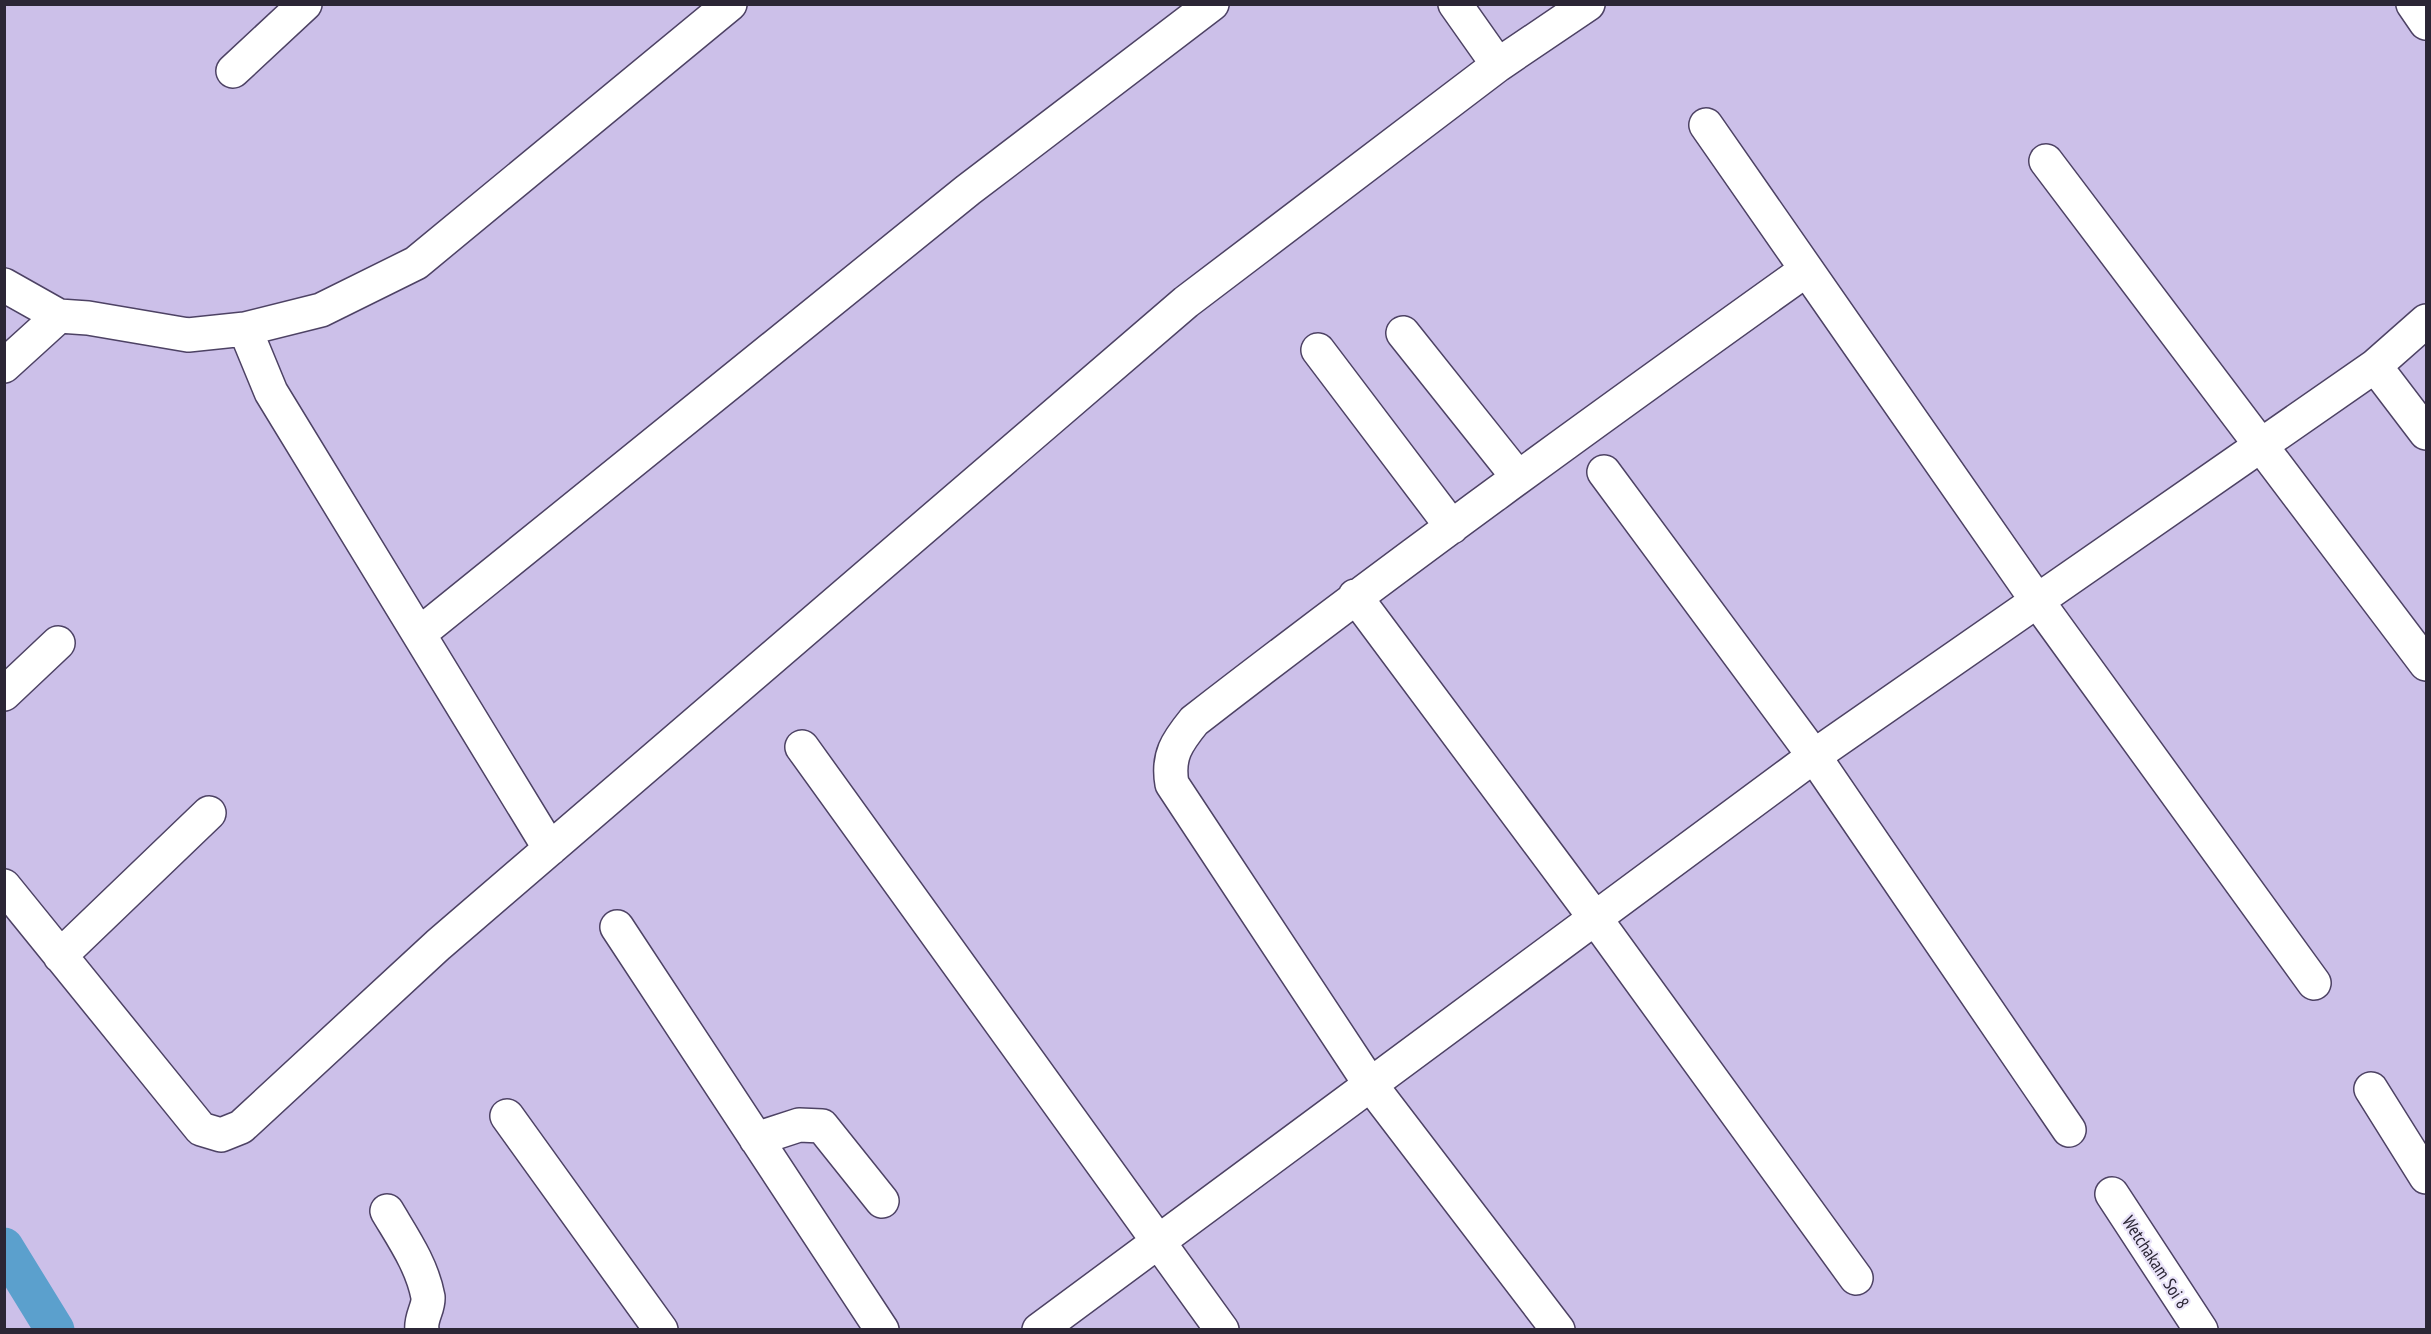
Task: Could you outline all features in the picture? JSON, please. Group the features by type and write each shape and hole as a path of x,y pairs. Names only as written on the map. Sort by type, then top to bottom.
{"street":[{"path":"233,71 305,4"},
{"path":"4,285 59,316 88,318 188,335 245,329 321,310 416,263 730,4"},
{"path":"419,634 968,190 1212,4"},
{"path":"1455,4 1498,65"},
{"path":"4,886 201,1129 221,1135 241,1127 438,945 1186,302 1498,65 1588,4"},
{"path":"2413,4 2427,23"},
{"path":"1706,125 2038,602 2314,983"},
{"path":"2046,161 2427,664"},
{"path":"1558,1329 1370,1084 1172,783 1169,766 1178,742 1194,721 1355,596 1452,527 1517,476 1806,270"},
{"path":"4,366 59,316"},
{"path":"1039,1329 1814,756 2375,366 2427,321"},
{"path":"245,329 271,392 550,849"},
{"path":"1403,333 1517,476"},
{"path":"1318,350 1452,527"},
{"path":"2375,366 2427,433"},
{"path":"1604,472 1814,756 2069,1130"},
{"path":"1355,596 1594,918 1856,1278"},
{"path":"4,694 58,643"},
{"path":"802,747 1156,1241 1222,1329"},
{"path":"60,956 209,813"},
{"path":"617,927 882,1329"},
{"path":"2371,1089 2427,1177"},
{"path":"507,1116 661,1329"},
{"path":"756,1139 799,1125 822,1126 882,1202"},
{"name":"Wetchakam Soi 8","path":"2112,1194 2201,1329"},
{"path":"387,1211 421,1268 429,1300 421,1323 422,1329"}],"waterway":[{"path":"4,1247 55,1330"}]}
